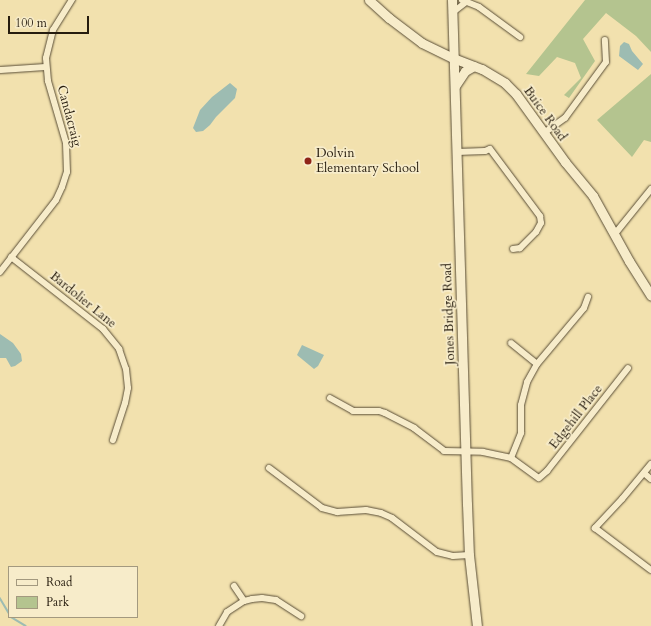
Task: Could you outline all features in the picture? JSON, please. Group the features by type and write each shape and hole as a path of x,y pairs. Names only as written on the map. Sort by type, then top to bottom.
{"main road":[{"name":"Buice Road","path":"369,0 422,43 492,74 505,83 516,94 544,134 593,196 614,235 651,296"},
{"name":"Jones Bridge Road","path":"452,0 469,555 477,626"},
{"path":"454,87 465,71 474,66"}],"street":[{"name":"Candacraig","path":"0,272 56,200 67,172 66,143 46,67 49,39 57,22 72,0"},
{"path":"452,13 464,1 479,7 520,37"},
{"path":"544,134 564,118 606,62 604,40"},
{"path":"0,70 46,67"},
{"path":"456,152 485,151 490,149 540,216 540,223 536,232 520,248 513,249"},
{"path":"614,235 651,189"},
{"name":"Bardolier Lane","path":"11,257 103,329 119,349 126,369 128,388 125,403 113,440"},
{"path":"330,398 353,411 376,411 410,425 444,451 483,452 511,458 520,433 524,390 537,364 584,308 588,296"},
{"path":"511,343 537,364"},
{"name":"Edgehill Place","path":"511,458 539,478 547,471 628,368"},
{"path":"651,464 594,528 651,570"},
{"path":"269,468 322,508 337,512 366,510 381,512 392,518 437,552 453,556 469,555"},
{"path":"644,473 651,479"},
{"path":"234,586 244,601"},
{"path":"219,626 228,612 244,601 262,598 276,600 301,616"}],"green space":[{"path":"585,0 651,0 651,52 636,36 606,13 583,39 595,61 569,98 564,95 581,78 575,63 557,57 539,76 526,74"},
{"path":"651,74 651,142 644,140 632,157 597,120"}],"water":[{"path":"624,42 629,44 632,51 643,64 638,70 619,56 620,46"},
{"path":"230,83 237,89 235,98 210,125 203,131 196,132 193,128 200,110 212,97"},
{"path":"0,334 13,343 21,354 22,361 15,366 11,367 6,358 0,358"},
{"path":"302,345 324,355 318,366 314,369 297,355"}],"waterway":[{"path":"0,598 8,611"},
{"path":"13,618 26,626"}],"place":[{"name":"Dolvin Elementary School","path":"308,161"}]}
